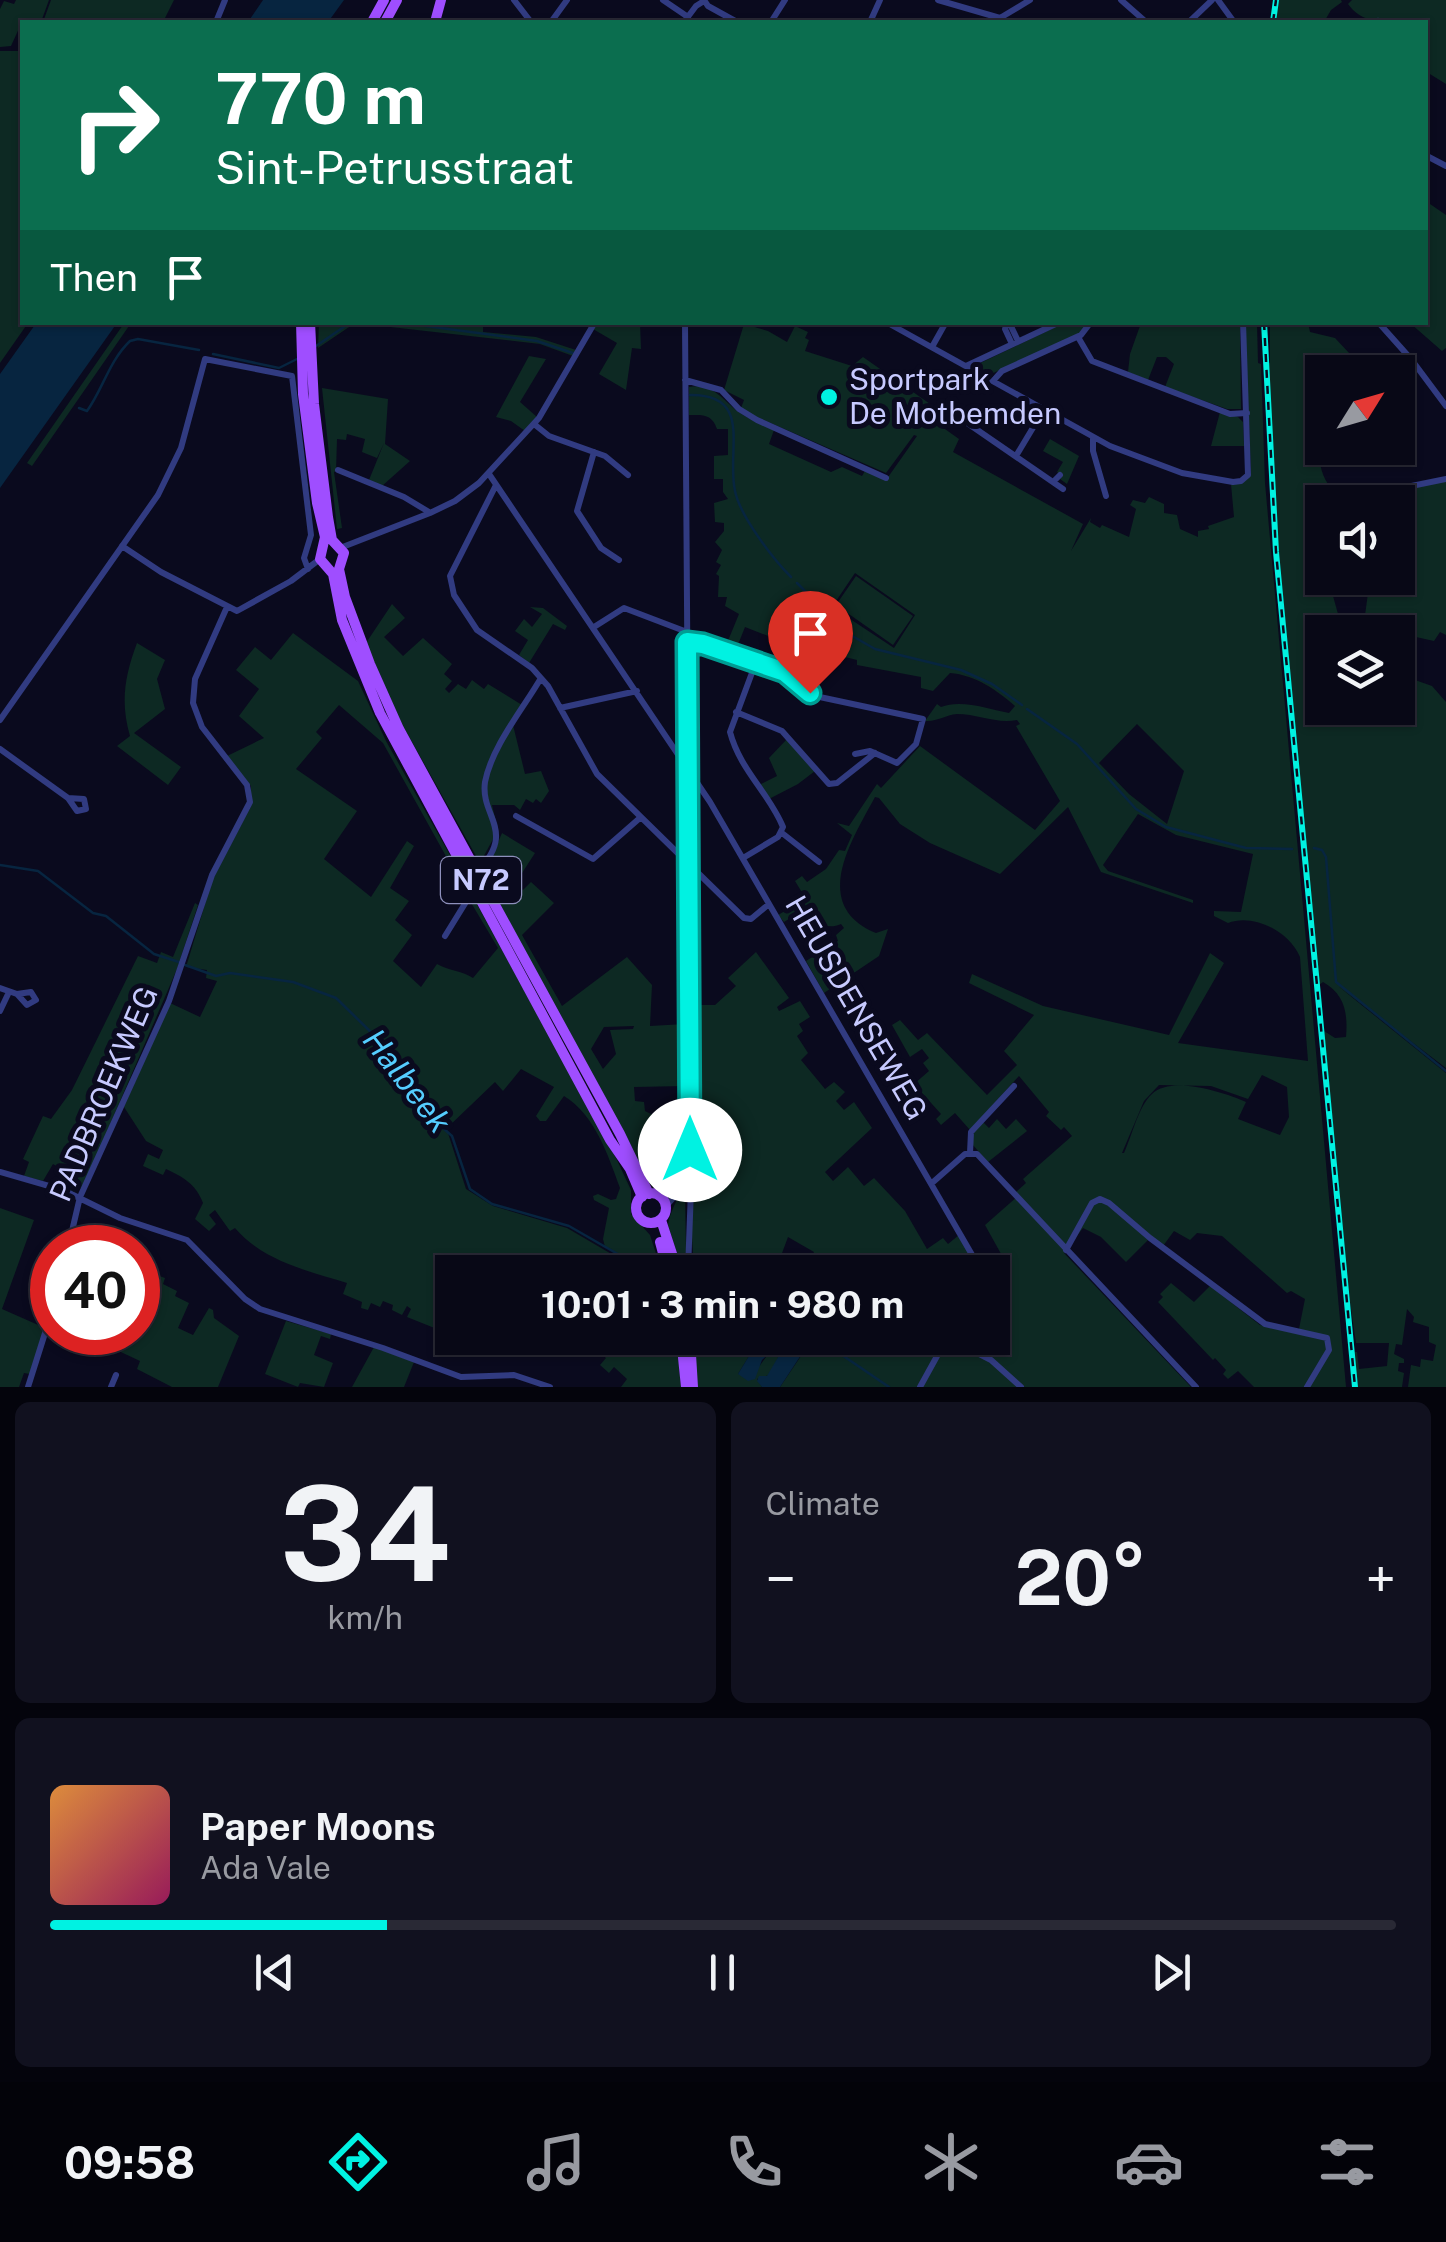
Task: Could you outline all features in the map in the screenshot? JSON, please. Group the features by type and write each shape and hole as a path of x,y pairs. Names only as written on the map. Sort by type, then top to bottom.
{"main road":[{"name":"N72","path":"302,325 306,422 317,503 345,597 379,686 654,1198"},
{"name":"N72","path":"310,325 314,404 342,620 380,713 610,1140 654,1198"},
{"name":"N72","path":"654,1198 636,1204 637,1214 642,1221 656,1222 667,1255"},
{"path":"654,1198 656,1222"},
{"name":"N72","path":"666,1249 671,1255"},
{"path":"684,1355 689,1387"},
{"path":"689,1387 690,1355"}],"street":[{"path":"514,0 529,20"},
{"path":"553,20 568,0"},
{"path":"663,0 686,20 704,1 733,20"},
{"path":"774,20 785,0"},
{"path":"938,0 1012,19 1030,0"},
{"path":"1120,0 1144,20"},
{"path":"1191,20 1215,0 1232,20"},
{"path":"979,20 982,14"},
{"path":"291,582 332,555 469,492 534,424 593,325"},
{"path":"654,1198 686,1182 691,1164 685,325"},
{"path":"892,325 1093,438 1217,481 1241,481 1248,475 1243,325"},
{"path":"932,347 944,325"},
{"path":"1007,325 1015,343"},
{"path":"964,366 1054,325"},
{"path":"993,382 1002,372 1078,337 1088,325"},
{"path":"1381,325 1412,359 1446,406"},
{"path":"1078,337 1092,360 1230,414 1246,413"},
{"path":"0,720 158,495 181,448 204,359 292,376 310,536 304,558 308,569"},
{"path":"685,380 721,390 746,414 886,478"},
{"path":"1016,456 1043,411"},
{"path":"957,416 1063,489"},
{"path":"534,424 550,436 605,456 628,475"},
{"path":"1093,438 1092,451 1106,496"},
{"path":"594,452 577,511 599,545 620,560"},
{"path":"338,470 430,512"},
{"name":"HEUSDENSEWEG","path":"489,474 688,769 972,1255"},
{"path":"1054,482 1060,474"},
{"path":"1415,485 1446,479"},
{"path":"496,485 452,566 451,586 476,630 541,678 597,774 744,918 751,919 769,904"},
{"path":"122,546 227,607 244,610 332,555"},
{"name":"PADBROEKWEG","path":"74,1225 80,1198 184,960 212,876 250,802 247,785 202,727 192,704 195,679 227,607"},
{"path":"594,627 624,608 686,632"},
{"path":"687,642 788,674 815,696 923,719 916,744 898,763 866,750 855,754"},
{"path":"756,662 736,712 732,738 754,784 782,824 782,833"},
{"path":"477,872 497,837 484,789 486,778 541,678"},
{"path":"560,708 636,691"},
{"path":"736,712 782,730 829,784 838,783 875,753"},
{"path":"0,750 68,798"},
{"path":"516,816 593,859 641,816"},
{"path":"742,858 782,833"},
{"path":"782,833 819,862"},
{"path":"446,936 475,888"},
{"path":"0,988 13,993 0,1011"},
{"path":"932,1183 970,1152 971,1132 1014,1086"},
{"path":"654,1198 670,1194 682,1180 690,1150"},
{"path":"970,1152 977,1154 1196,1387"},
{"path":"0,1172 80,1198 120,1218 186,1240 260,1309 461,1376 514,1375 550,1387"},
{"path":"685,1255 691,1189 686,1182"},
{"path":"1066,1250 1092,1203 1100,1199 1108,1203 1265,1324 1327,1338 1329,1350 1307,1387"},
{"path":"28,1387 38,1355"},
{"path":"920,1387 938,1355"},
{"path":"980,1355 1020,1387"},
{"path":"113,1382 122,1387"}],"green space":[{"path":"16,0 49,0 42,20 20,20 11,46 0,47 0,9 4,1 14,4"},
{"path":"51,0 174,0 164,20 44,20"},
{"path":"1279,0 1342,2 1325,20 1275,20"},
{"path":"1352,0 1446,0 1446,84 1428,73 1428,20 1371,20 1348,4"},
{"path":"0,51 20,51 20,325 27,325 0,363"},
{"path":"1430,204 1446,215 1446,348 1442,351 1412,325 1428,325"},
{"path":"123,325 130,325 32,466 27,463"},
{"path":"319,325 352,325 318,348"},
{"path":"373,325 483,325 483,332 536,337 576,350 573,356 540,344"},
{"path":"596,325 640,325 641,349 632,348 626,390 599,374 617,343 593,329"},
{"path":"744,325 768,331 787,342 795,326 808,332 805,351 852,366 863,357 933,406 928,417 959,439 953,452 1083,524 1071,551 1091,518 1090,522 1100,528 1102,525 1129,537 1136,509 1130,505 1133,500 1145,503 1149,497 1164,504 1164,513 1177,515 1180,529 1198,537 1198,531 1234,517 1231,484 1241,483 1251,473 1245,325 1257,325 1265,483 1346,1387 1254,1387 1238,1371 1228,1379 1223,1374 1226,1370 1158,1302 1171,1283 1194,1302 1210,1286 1260,1325 1298,1334 1305,1299 1291,1291 1287,1293 1222,1236 1197,1233 1190,1240 1174,1231 1163,1246 1151,1237 1126,1262 1101,1237 1083,1228 1064,1253 1191,1387 780,1387 802,1355 1010,1355 1010,1255 1002,1255 985,1225 1018,1196 1016,1192 1026,1183 1023,1179 1072,1136 1046,1116 1049,1112 1019,1076 970,1130 955,1113 941,1125 936,1119 941,1114 914,1084 929,1071 923,1063 929,1058 922,1049 910,1057 892,1025 900,1020 918,1040 927,1033 987,1095 1017,1065 1004,1051 1034,1015 969,983 972,974 1043,1006 1169,1035 1210,953 1224,963 1178,1043 1308,1061 1300,957 1288,939 1269,926 1248,920 1228,923 1214,916 1214,911 1241,912 1253,854 1176,835 1138,814 1103,865 1108,871 1193,903 1101,872 1068,807 1000,874 930,843 900,824 875,797 848,852 840,889 844,906 856,921 876,933 888,929 879,956 824,993 806,961 838,941 836,935 844,928 841,924 820,924 805,909 784,922 778,915 806,899 795,881 802,876 807,882 826,869 839,850 845,851 852,835 837,823 849,826 877,784 881,788 920,746 1035,830 1060,801 1016,726 1020,724 1017,720 957,714 925,721 937,704 966,704 1009,713 1015,706 977,680 950,673 933,691 921,688 921,677 857,665 857,660 781,641 745,627 735,652 725,648 739,614 725,606 727,597 718,597 716,574 721,565 716,562 722,550 715,542 724,531 724,523 715,522 714,503 728,499 723,492 723,479 714,479 714,456 728,455 728,429 717,429 706,416 689,415 689,387 710,389 741,414 774,430 769,444 831,472 842,467 886,480 917,436 886,473 750,414 741,408 744,400 724,390","holes":["855,573 915,615 894,648 832,607","1137,724 1184,771 1167,824 1129,794 1099,763","1262,1075 1287,1087 1289,1117 1280,1135 1238,1119 1246,1102 1199,1087 1161,1089 1147,1100 1122,1153 1144,1101 1159,1085 1211,1086 1248,1099"]},
{"path":"1060,325 1087,325 1081,333 989,375 972,367"},
{"path":"1140,325 1240,325 1241,409 1227,409 1165,387 1174,364 1166,357 1157,357 1148,380 1128,372"},
{"path":"1270,325 1308,325 1310,332 1335,338 1351,355 1305,355 1305,465 1321,465 1328,484 1337,485 1305,485 1305,595 1333,595 1338,615 1305,615 1305,725 1415,725 1415,680 1432,686 1446,702 1446,1068 1338,986 1446,1073 1446,1387 1408,1387 1411,1365 1420,1367 1421,1359 1433,1361 1436,1345 1429,1342 1429,1327 1413,1322 1414,1317 1407,1309 1402,1345 1396,1344 1394,1354 1404,1359 1398,1371 1404,1373 1402,1387 1358,1387 1353,1352 1357,1352 1359,1369 1387,1366 1389,1343 1356,1343 1350,1302 1324,1031 1335,1038 1346,1037 1346,1020 1344,1005 1336,992 1323,982 1319,985 1275,509 1267,363"},
{"path":"529,356 546,359 520,402 537,417 525,431 496,417"},
{"path":"322,388 388,399 385,444 410,461 382,486 369,480 384,443 377,458 362,452 365,439 347,434 346,440 337,439 334,472 342,528 337,529"},
{"path":"1220,412 1243,422 1244,446 1211,446"},
{"path":"1050,439 1079,456 1067,484 1057,472 1063,462 1043,451"},
{"path":"1446,481 1446,635 1440,632 1434,641 1415,637 1415,615 1365,615 1368,595 1415,595 1415,487"},
{"path":"856,576 913,616 893,645 836,605"},
{"path":"392,604 405,618 384,637 403,656 423,638 452,664 444,674 452,681 445,689 449,693 458,684 466,689 472,680 484,689 488,684 522,705 512,721 525,774 541,771 549,791 541,803 526,799 520,810 514,805 492,805 498,830 480,863 398,717 366,643"},
{"path":"530,607 543,608 567,626 565,630 553,624 529,663 519,655 528,640 515,631 524,619 532,627 542,614"},
{"path":"293,633 358,681 386,741 469,889 467,894 383,743 339,705 316,732 322,738 296,769 357,811 324,859 371,897 407,841 414,846 390,888 409,901 395,920 412,935 393,961 421,987 437,964 473,978 498,948 470,901 474,899 617,1160 631,1190 631,1214 650,1235 656,1255 619,1255 605,1247 609,1208 593,1196 616,1199 620,1188 599,1137 575,1104 564,1096 546,1121 536,1116 554,1087 521,1069 503,1091 495,1082 447,1128 426,1111 393,1057 366,1027 425,1114 448,1133 466,1189 493,1206 567,1228 613,1255 435,1255 435,1328 407,1317 411,1309 407,1306 402,1315 383,1301 380,1307 371,1303 368,1310 361,1308 362,1302 343,1294 347,1283 272,1257 235,1228 230,1231 215,1210 209,1215 216,1224 209,1231 195,1219 203,1203 193,1186 166,1169 163,1175 143,1166 148,1154 159,1159 163,1150 146,1141 124,1107 170,1003 200,1017 217,981 206,978 207,970 186,967 212,881 251,806 251,786 227,756 264,738 239,716 259,689 236,670 255,647 271,660"},
{"path":"137,643 165,660 157,679 165,709 134,733 181,767 168,785 117,746 130,736 125,689"},
{"path":"788,738 815,771 769,799 757,786 777,776 769,758"},
{"path":"502,833 535,853 515,884 523,890 531,882 554,903 522,935 562,1006 627,957 652,985 650,1026 685,1024 686,1086 634,1087 635,1101 644,1102 645,1111 665,1121 686,1121 685,1149 664,1147 652,1141 645,1152 682,1174 668,1189 658,1190 650,1184 484,875","holes":["634,1026 610,1030 616,1054 603,1069 591,1049 604,1027"]},
{"path":"195,903 198,905 177,969 83,1187 75,1192 64,1187 73,1176 53,1164 43,1181 24,1176 29,1162 23,1159 43,1116 51,1119 72,1090 138,956 157,963 161,952 173,957"},
{"path":"756,952 789,998 777,1007 779,1011 800,1001 810,1017 799,1024 803,1031 797,1036 808,1053 801,1060 825,1089 834,1082 845,1092 836,1101 844,1110 854,1102 872,1128 825,1172 833,1181 848,1167 864,1186 874,1178 905,1211 927,1249 943,1238 948,1244 959,1235 971,1255 813,1255 814,1252 788,1237 781,1255 696,1255 689,1190 685,1191 685,1255 678,1255 668,1225 670,1216 694,1159 718,1145 716,1128 707,1124 707,1113 694,1113 693,1005 715,1005 736,986 728,978"},
{"path":"997,1119 1006,1129 1016,1119 1027,1131 988,1162 972,1144 972,1133 983,1122 989,1128"},
{"path":"0,1208 34,1220 2,1309 30,1321 30,1355 36,1355 30,1374 24,1373 19,1387 0,1387"},
{"path":"160,1276 165,1278 163,1284 177,1291 175,1296 189,1303 178,1328 193,1335 209,1308 214,1318 239,1336 218,1387 172,1387 137,1369 140,1361 127,1355 160,1355"},
{"path":"286,1321 331,1334 330,1339 321,1336 314,1355 333,1363 324,1387 300,1383 298,1387 265,1374"},
{"path":"374,1347 414,1362 404,1387 352,1387"},
{"path":"602,1355 678,1355 681,1387 621,1387 627,1379 614,1367 609,1373 600,1365 606,1358"},
{"path":"695,1355 750,1355 738,1374 758,1368 767,1355 779,1355 769,1375 757,1379 762,1387 697,1387"}],"water":[{"path":"263,0 344,0 329,20 249,20"},
{"path":"35,325 116,325 0,488 0,374"},
{"path":"750,1355 767,1355 755,1379 748,1381 738,1374"},
{"path":"779,1355 801,1355 780,1387 762,1387 757,1381 759,1376 767,1376"}],"waterway":[{"path":"316,346 347,325"},
{"path":"418,325 537,341 573,353"},
{"path":"79,408 87,411 130,341 138,339 199,350"},
{"path":"213,354 279,368 297,359"},
{"path":"690,395 710,397 723,404 730,414 738,501 758,537 791,577"},
{"path":"797,583 847,633 875,649 961,670 992,684 1022,705"},
{"path":"1027,709 1077,744 1136,809 1166,827 1246,848 1292,849"},
{"path":"1314,848 1322,850 1326,857 1336,982 1446,1071"},
{"name":"Halbeek","path":"0,865 38,871 154,954 179,962"},
{"name":"Halbeek","path":"185,965 216,976 230,973 293,982 336,998 376,1037 425,1112 452,1136 470,1189 492,1204 569,1226 619,1255"},
{"name":"Halbeek","path":"842,1355 889,1387"}],"railway":[{"path":"1273,20 1276,0"},
{"path":"1264,325 1276,552 1355,1387"}],"place":[{"name":"Sportpark De Motbemden","path":"829,397"}],"route":[{"path":"690,1150 687,642 785,672 810,693"}]}
